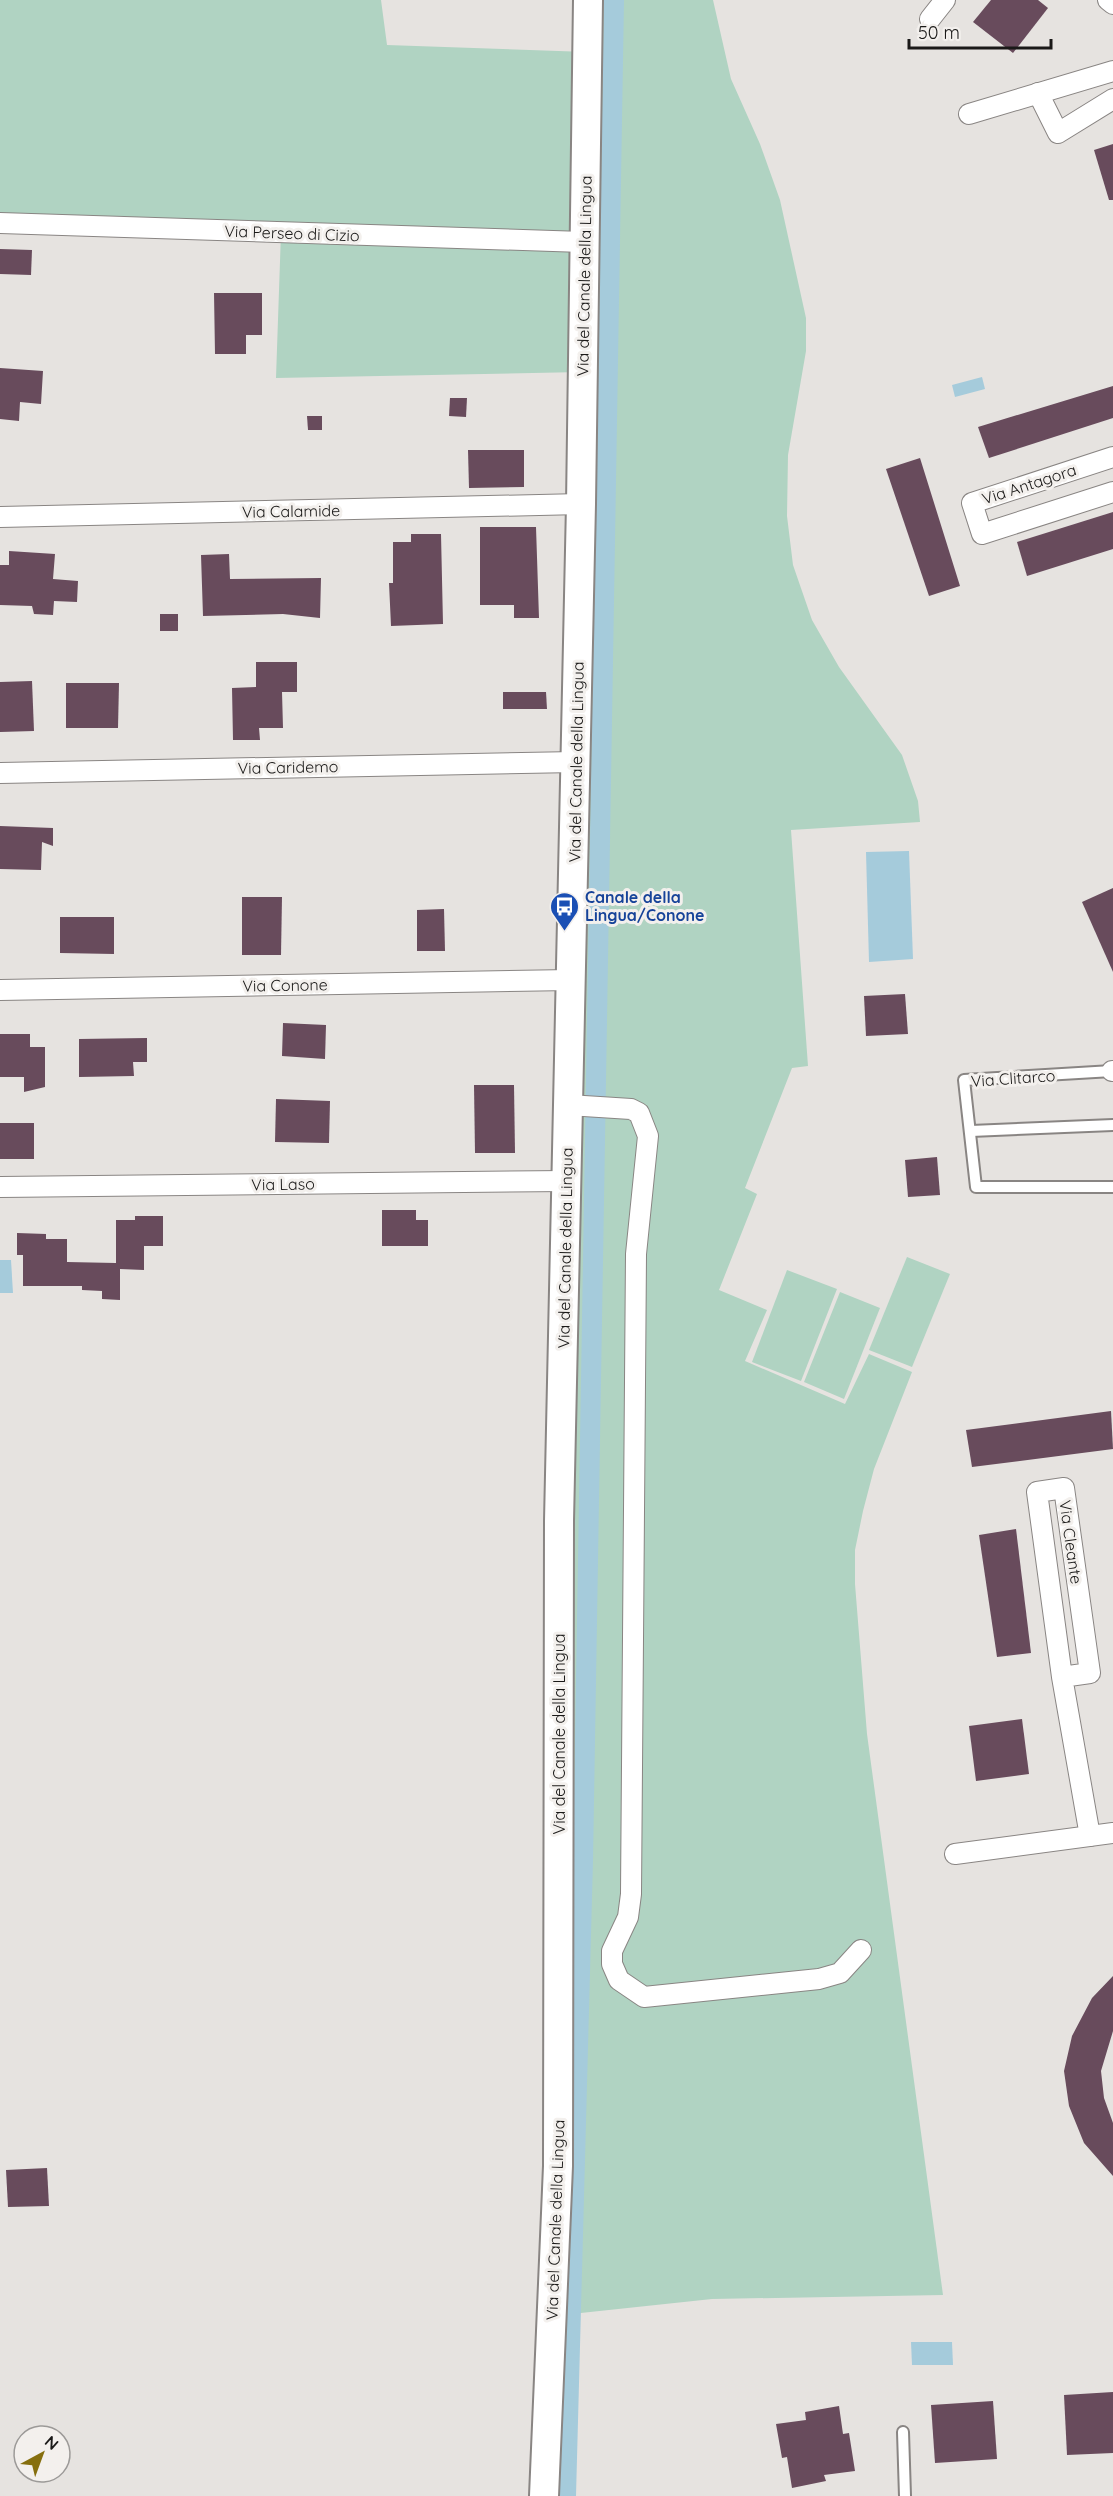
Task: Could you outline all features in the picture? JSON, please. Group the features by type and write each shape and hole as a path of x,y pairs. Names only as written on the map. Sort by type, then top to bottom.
{"street":[{"name":"Via del Canale della Lingua","path":"544,2496 558,2166 559,1521 567,1181 577,1106 571,980 588,0"},
{"path":"930,19 945,0"},
{"path":"1108,0 1113,4"},
{"path":"969,114 1113,71"},
{"path":"1038,93 1058,134 1113,99"},
{"name":"Via Perseo di Cizio","path":"0,223 584,242"},
{"name":"Via Antagora","path":"1113,457 972,503 982,534 1113,492"},
{"name":"Via Calamide","path":"0,517 581,504"},
{"name":"Via Caridemo","path":"0,773 576,762"},
{"name":"Via Conone","path":"0,990 571,980"},
{"path":"577,1106 618,1106 639,1113 648,1136 636,1254 632,1894 628,1917 612,1951 612,1964 619,1980 644,1997 819,1979 840,1973 861,1950"},
{"name":"Via Laso","path":"0,1187 567,1181"},
{"name":"Via Cleante","path":"1062,1677 1090,1674 1064,1488 1036,1492 1062,1677 1090,1836"},
{"path":"955,1854 1113,1833"}],"lane":[{"name":"Via Clitarco","path":"1113,1078 1113,1071 964,1080 976,1187 1113,1188"},
{"path":"971,1131 1113,1125"},
{"path":"903,2432 905,2496"}],"green space":[{"path":"0,0 381,0 387,45 587,52 582,372 276,378 281,232 0,223"},
{"path":"598,0 713,0 731,79 760,144 780,200 806,318 806,351 788,455 787,516 793,565 812,620 839,667 902,755 918,801 920,822 791,830 808,1066 792,1068 745,1188 757,1194 719,1290 767,1310 745,1361 845,1404 869,1354 912,1372 874,1469 855,1550 855,1584 867,1734 943,2295 712,2299 562,2315"},
{"path":"907,1257 950,1274 912,1367 869,1350"},
{"path":"787,1270 837,1289 801,1381 752,1362"},
{"path":"840,1292 880,1308 844,1399 804,1382"}],"water":[{"path":"982,377 985,389 955,397 952,385"},
{"path":"909,851 913,959 869,962 866,852"},
{"path":"0,1260 11,1260 13,1293 0,1293"},
{"path":"911,2342 952,2342 953,2365 912,2365"}],"building":[{"path":"991,0 1038,0 1048,8 1013,53 973,22"},
{"path":"1113,144 1113,200 1109,200 1094,150"},
{"path":"0,249 32,250 31,275 0,274"},
{"path":"214,293 262,293 262,335 246,335 246,354 215,354"},
{"path":"0,368 43,371 41,404 20,402 19,421 0,419"},
{"path":"1113,386 1113,418 989,458 978,427"},
{"path":"450,398 467,398 466,417 449,416"},
{"path":"307,416 322,416 322,430 308,430"},
{"path":"468,450 524,450 524,487 469,488"},
{"path":"920,458 960,586 929,596 886,469"},
{"path":"1113,512 1113,549 1027,576 1017,542"},
{"path":"480,527 536,527 539,618 514,618 514,605 480,605"},
{"path":"411,534 441,534 443,624 391,626 389,583 393,583 393,542 411,542"},
{"path":"9,551 55,554 53,579 78,581 77,602 54,601 53,615 34,614 32,606 0,605 0,565 9,565"},
{"path":"229,554 230,579 321,578 320,618 283,614 203,616 201,555"},
{"path":"160,614 178,614 178,631 160,631"},
{"path":"256,662 297,662 297,692 282,692 283,728 259,728 260,740 233,740 232,688 256,687"},
{"path":"32,681 34,731 0,732 0,682"},
{"path":"66,683 119,683 118,728 66,728"},
{"path":"503,692 546,692 547,709 503,709"},
{"path":"0,826 53,828 53,846 42,842 41,870 0,869"},
{"path":"1113,888 1113,972 1082,902"},
{"path":"242,897 282,897 281,955 242,955"},
{"path":"444,909 445,951 417,951 417,910"},
{"path":"60,917 114,917 114,954 60,953"},
{"path":"905,994 908,1034 866,1036 864,996"},
{"path":"283,1023 326,1025 325,1059 282,1056"},
{"path":"0,1034 30,1034 30,1047 45,1047 45,1087 24,1092 24,1077 0,1077"},
{"path":"147,1038 147,1062 133,1062 134,1076 79,1077 79,1039"},
{"path":"474,1085 514,1085 515,1153 475,1153"},
{"path":"276,1099 330,1101 329,1143 275,1142"},
{"path":"0,1123 34,1123 34,1159 0,1159"},
{"path":"937,1157 940,1195 908,1197 905,1160"},
{"path":"382,1210 416,1210 416,1220 428,1220 428,1246 382,1246"},
{"path":"135,1216 163,1216 163,1246 144,1246 144,1270 120,1269 120,1300 102,1299 102,1291 82,1290 82,1286 23,1286 23,1255 17,1255 17,1233 46,1234 46,1239 67,1239 67,1262 116,1263 116,1220 135,1220"},
{"path":"1111,1411 1113,1449 972,1467 966,1430"},
{"path":"1016,1529 1031,1653 997,1657 979,1535"},
{"path":"1022,1719 1029,1774 976,1781 969,1726"},
{"path":"1113,1976 1113,2031 1101,2071 1104,2098 1113,2123 1113,2176 1084,2143 1069,2106 1064,2071 1072,2036 1092,1998"},
{"path":"47,2168 49,2206 8,2207 6,2170"},
{"path":"1113,2392 1113,2453 1067,2455 1064,2395"},
{"path":"993,2401 997,2459 935,2463 931,2405"},
{"path":"839,2406 843,2434 849,2433 855,2471 824,2475 826,2481 792,2488 787,2457 782,2458 776,2424 806,2420 805,2412"}],"waterway":[{"path":"566,2496 583,1860 614,0"}],"place":[{"name":"Canale della Lingua/Conone","path":"564,932"}]}
